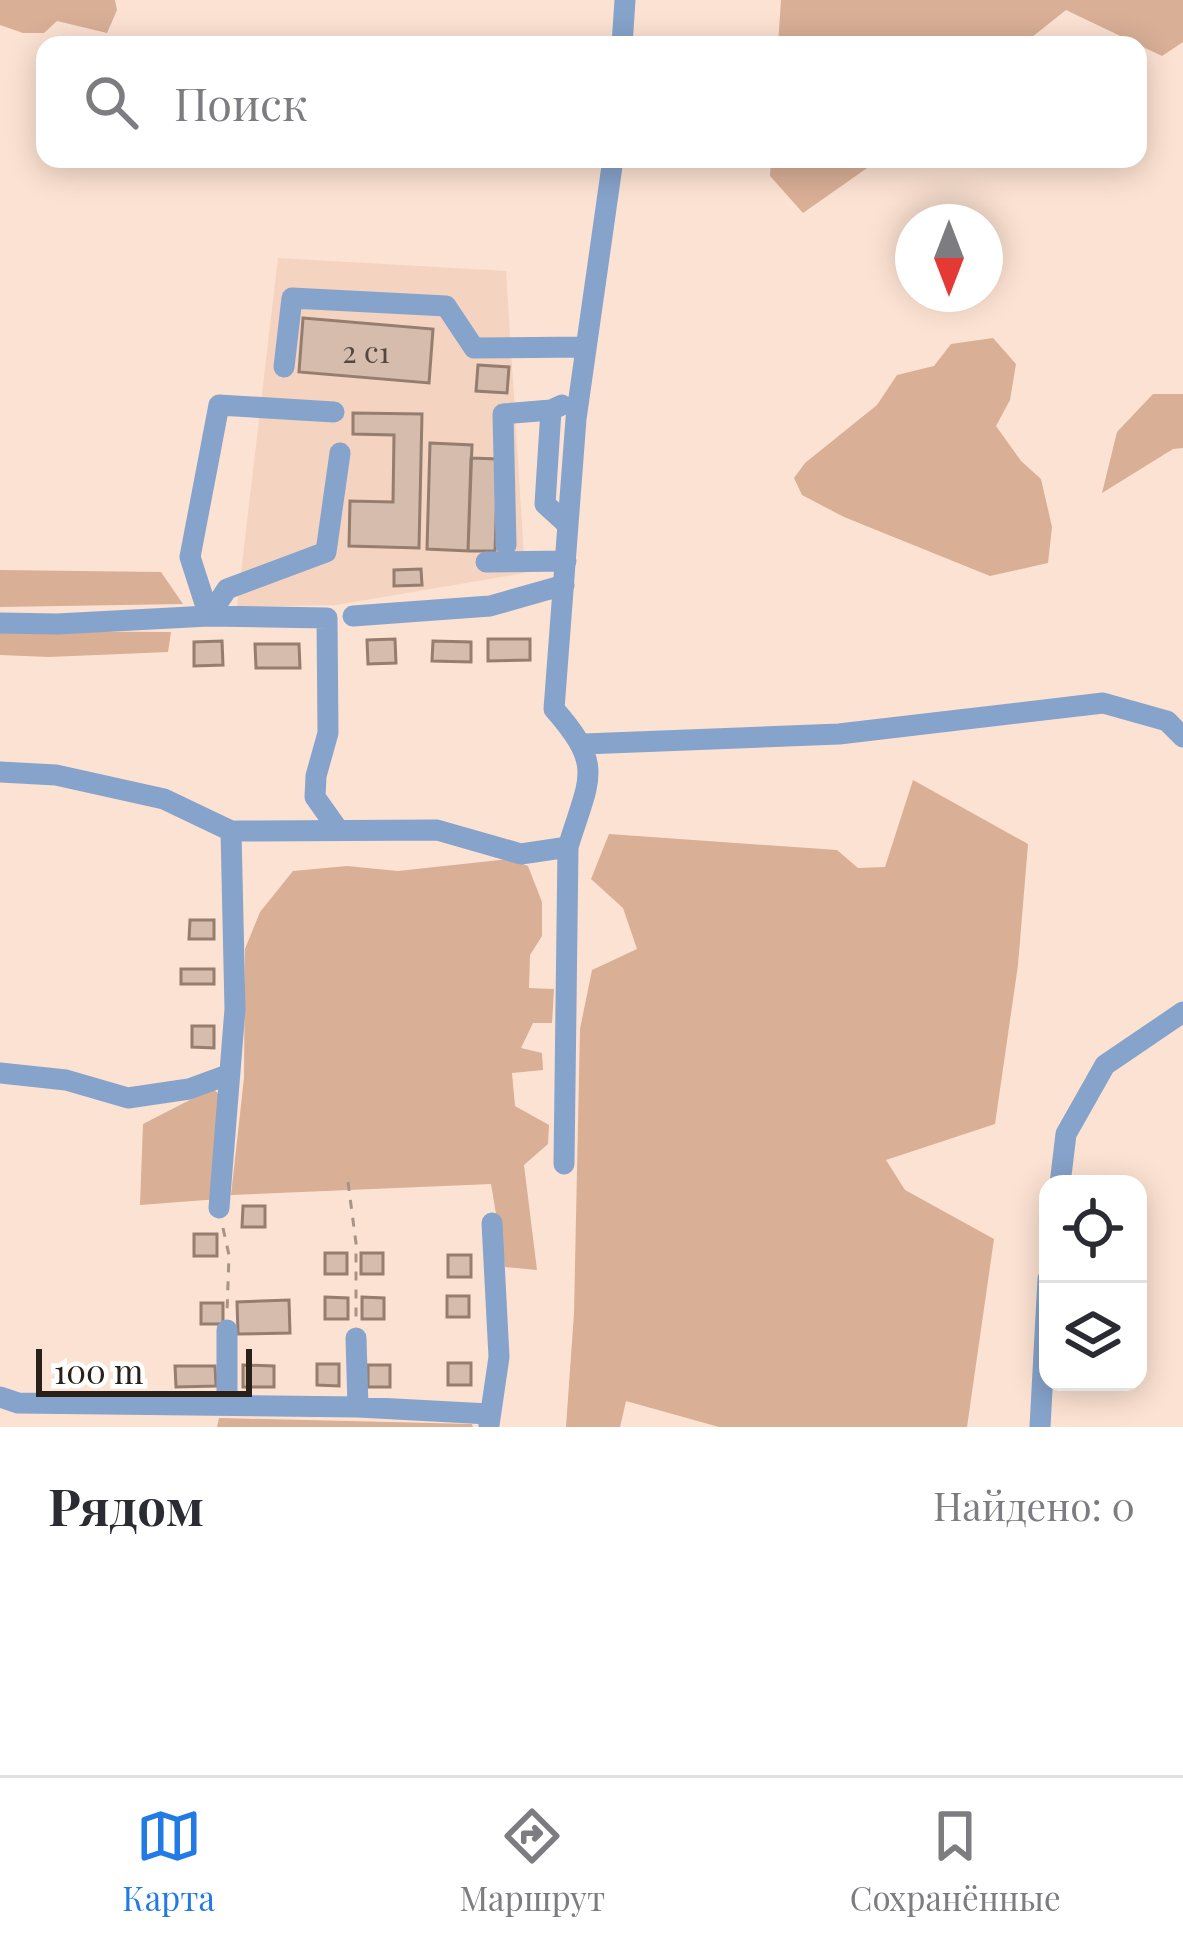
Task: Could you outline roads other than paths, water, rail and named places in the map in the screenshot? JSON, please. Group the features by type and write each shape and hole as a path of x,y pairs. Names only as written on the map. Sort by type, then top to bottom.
{"street":[{"path":"623,36 625,0"},
{"path":"564,1164 568,847 589,778 584,743 554,709 579,397 612,168"},
{"path":"284,367 292,298 446,306 474,348 585,346"},
{"path":"506,545 503,414 551,410 579,397"},
{"path":"209,616 190,557 219,405 334,412"},
{"path":"551,410 545,504 568,525"},
{"path":"209,616 227,590 326,552 340,453"},
{"path":"486,562 566,561"},
{"path":"353,616 490,606 564,585"},
{"path":"0,622 327,617 328,734 315,797 337,828"},
{"path":"584,743 838,734 1103,704 1178,726"},
{"path":"0,772 56,776 164,799 231,831 437,830 521,854 568,847"},
{"path":"219,1208 235,1009 231,831"},
{"path":"1061,1175 1066,1134 1105,1065 1183,1012"},
{"path":"0,1072 66,1080 128,1098 189,1089 227,1075"},
{"path":"0,1397 18,1403 358,1407 489,1420 499,1358 492,1223"},
{"path":"1040,1427 1048,1283"},
{"path":"227,1330 227,1404"},
{"path":"356,1338 358,1407"},
{"path":"153,1405 167,1427"}]}
